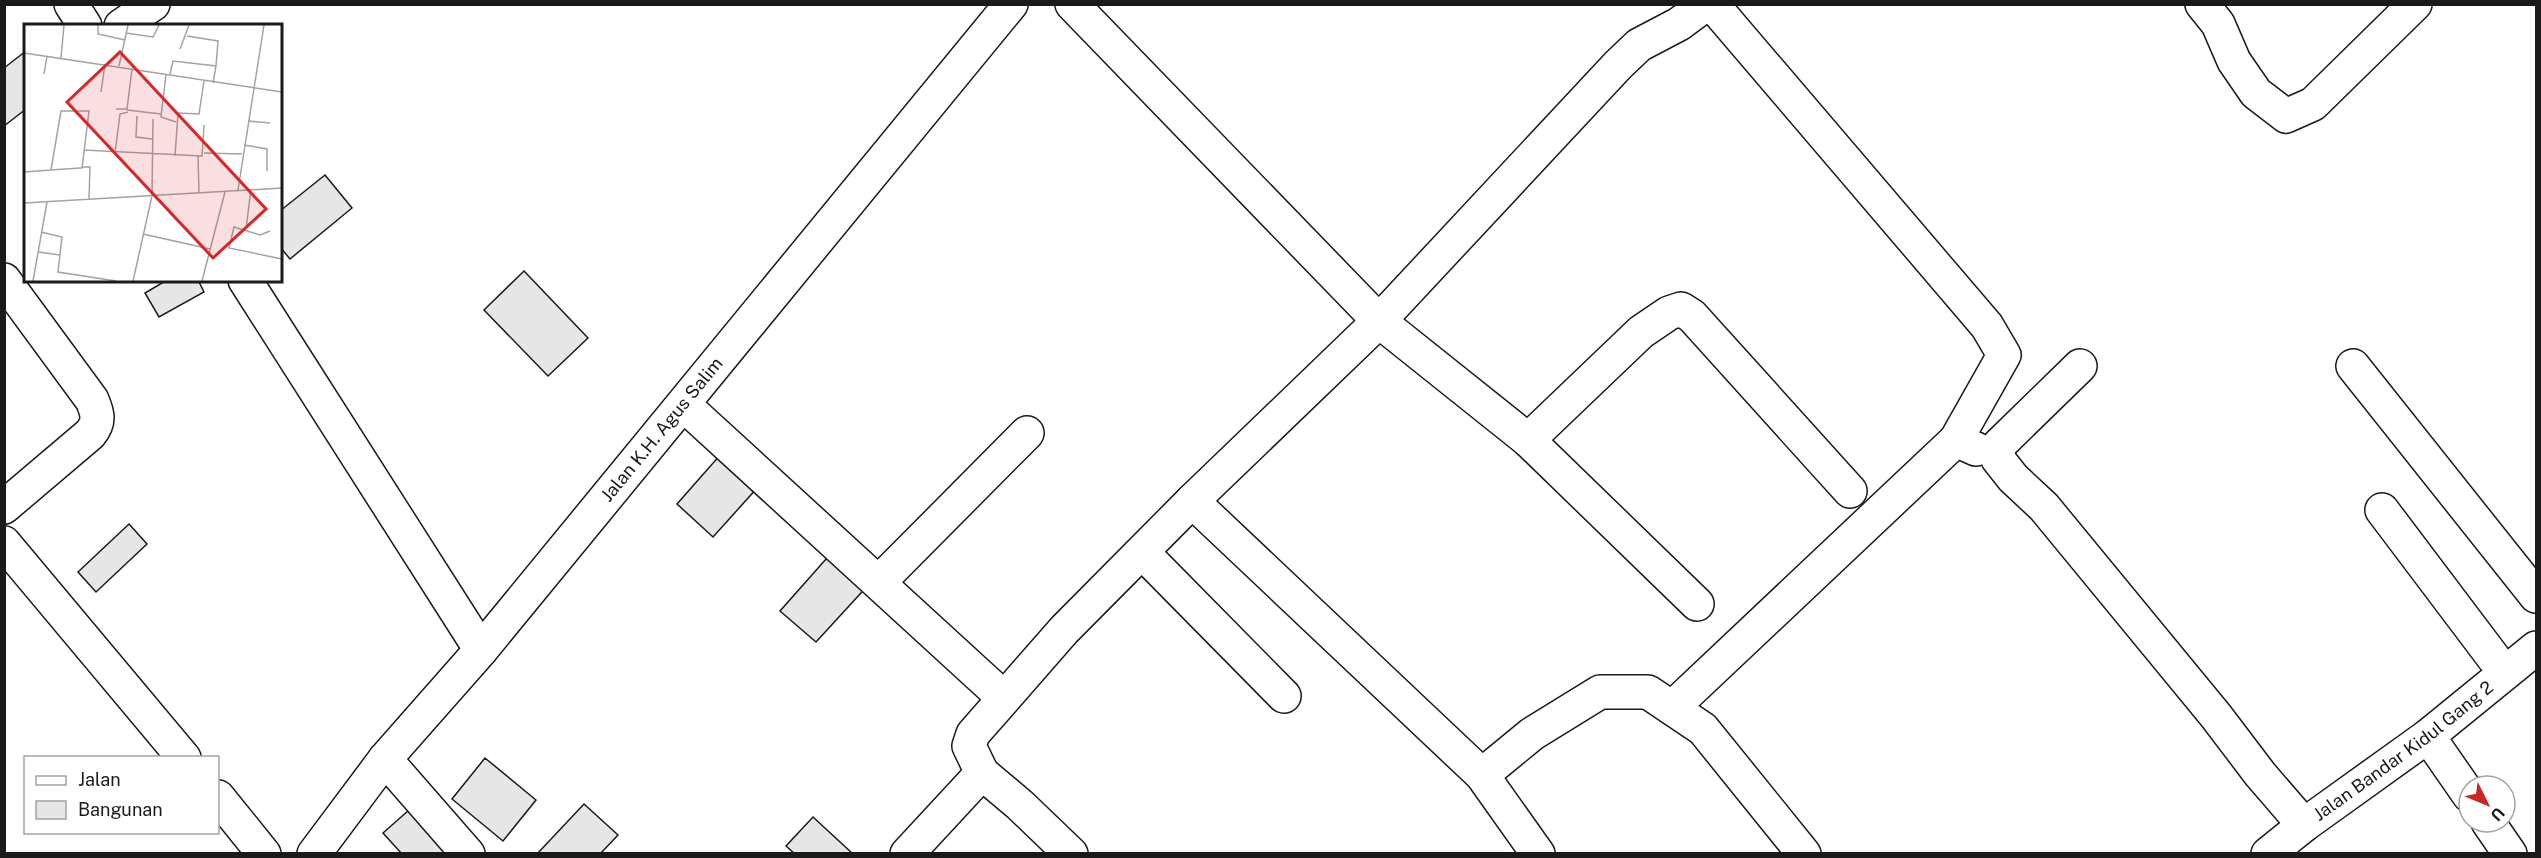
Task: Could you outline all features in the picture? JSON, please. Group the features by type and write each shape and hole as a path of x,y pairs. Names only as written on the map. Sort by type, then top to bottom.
{"main road":[{"path":"72,4 84,24"},
{"path":"124,24 153,4"},
{"name":"Jalan K.H. Agus Salim","path":"314,854 385,759 481,650 1011,4"},
{"path":"1072,4 1379,321 1528,440 1697,604"},
{"path":"1071,854 1020,804 982,773 969,746 973,734 1003,697 1065,630 1192,501 1379,321 1618,65 1639,45 1679,24 1706,4"},
{"path":"1672,708 1956,440 2004,355 1987,326 1712,4"},
{"path":"2202,4 2218,24 2234,61 2256,93 2286,116 2313,104 2415,4"},
{"path":"4,280 92,399 98,414 96,426 90,434 4,507"},
{"path":"246,282 481,650"},
{"path":"1528,440 1641,332 1669,313 1681,309 1692,316 1850,491"},
{"path":"1998,459 1999,445 2080,366"},
{"path":"2353,366 2536,596"},
{"path":"684,405 1003,697"},
{"path":"879,582 1027,433"},
{"path":"1956,440 1998,459 2013,478 2044,507 2304,825"},
{"path":"1192,501 1482,775 1538,854"},
{"path":"2382,510 2505,673"},
{"path":"4,543 182,756"},
{"path":"1142,552 1284,696"},
{"name":"Jalan Bandar Kidul Gang 2","path":"2268,854 2304,825 2428,736 2536,648"},
{"path":"1482,775 1532,734 1600,692 1648,692 1703,729 1804,854"},
{"path":"2428,736 2457,778"},
{"path":"385,759 468,854"},
{"path":"907,854 982,773"},
{"path":"219,798 264,854"},
{"path":"2496,834 2510,854"}],"building":[{"path":"24,53 24,111 4,126 4,68"},
{"path":"325,175 352,208 290,259 282,249 282,209"},
{"path":"524,271 588,338 548,376 484,310"},
{"path":"164,282 199,282 204,292 159,317 145,293"},
{"path":"721,454 758,487 713,537 677,504"},
{"path":"129,524 147,544 96,592 78,572"},
{"path":"834,550 871,582 816,642 780,611"},
{"path":"485,758 536,800 503,841 452,799"},
{"path":"584,804 618,835 600,854 537,854"},
{"path":"409,810 450,854 402,854 383,833"},
{"path":"813,817 853,854 795,854 786,846"}]}
